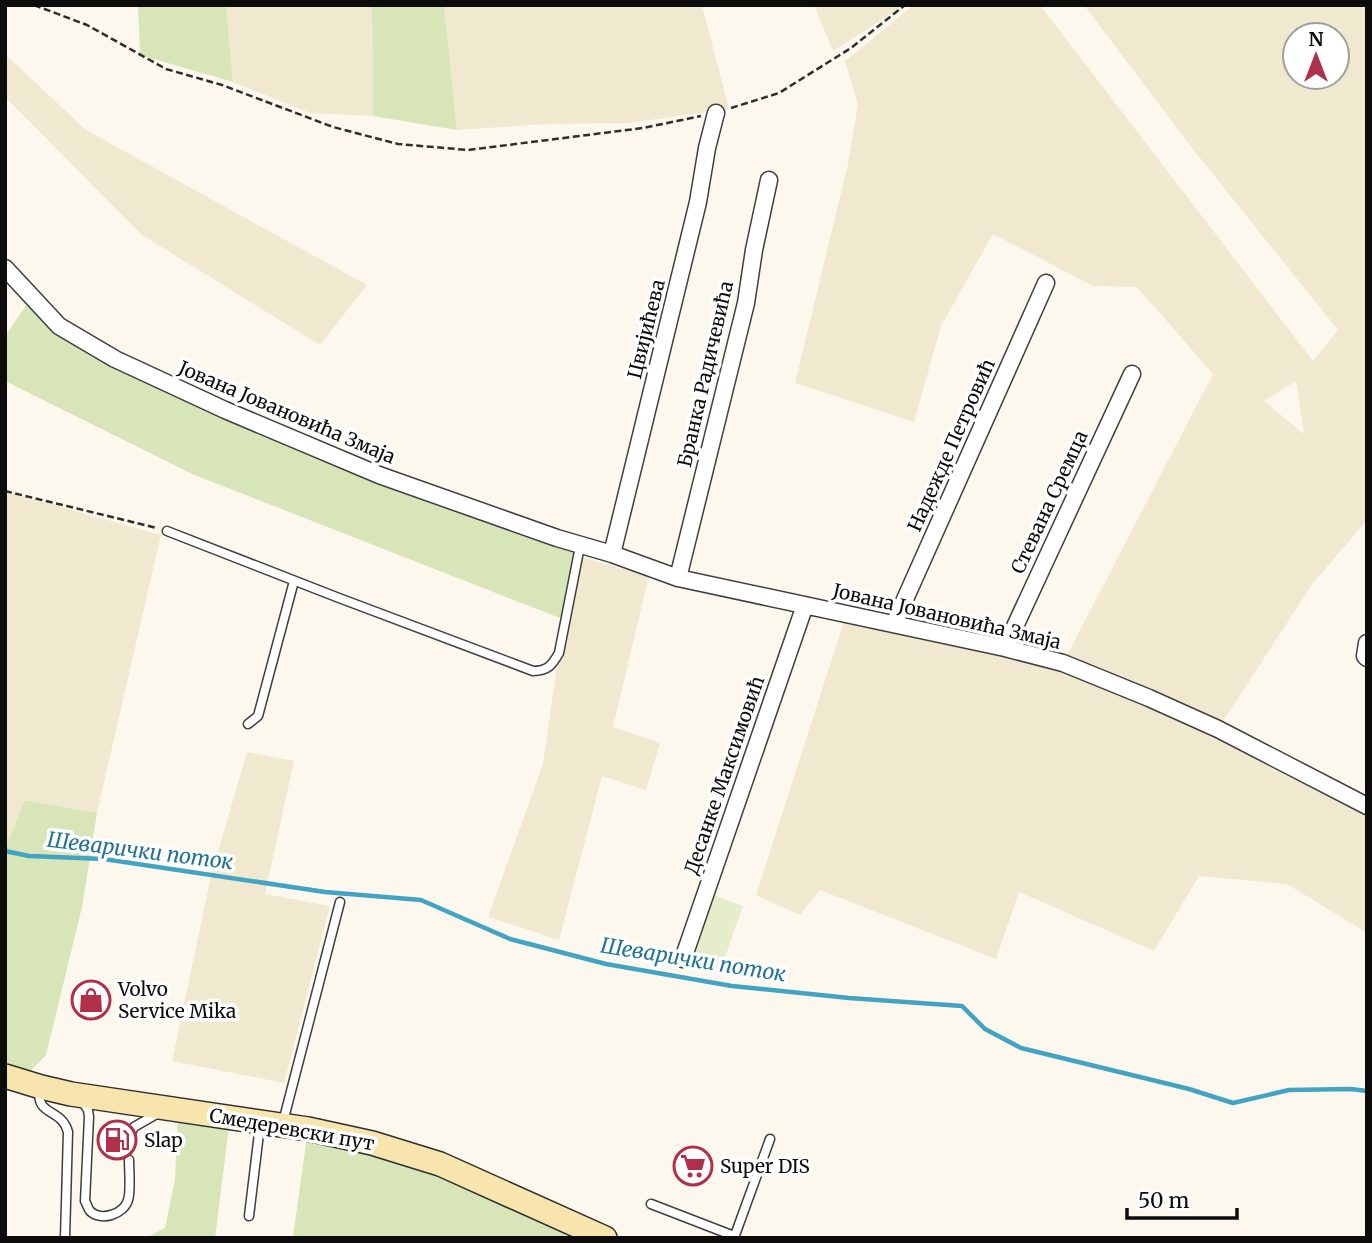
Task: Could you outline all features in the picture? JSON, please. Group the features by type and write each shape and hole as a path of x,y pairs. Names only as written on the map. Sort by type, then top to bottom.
{"main road":[{"name":"Смедеревски пут","path":"5,1076 71,1094 308,1129 372,1143 440,1164 605,1238"}],"street":[{"name":"Цвијићева","path":"612,554 698,202 716,113"},
{"name":"Бранка Радичевића","path":"678,578 746,303 769,180"},
{"name":"Јована Јовановића Змаја","path":"5,268 59,326 115,359 225,410 379,475 678,578 1005,648 1063,663 1218,729 1367,806"},
{"name":"Надежде Петровић","path":"894,624 1046,284"},
{"name":"Стевана Сремца","path":"1005,648 1132,374"},
{"name":"Десанке Максимовић","path":"683,959 806,605"},
{"path":"1367,643 1367,657"}],"lane":[{"path":"167,531 533,671 550,667 559,653 580,546"},
{"path":"248,724 258,716 295,581"},
{"path":"249,1216 271,1124 340,902"},
{"path":"41,1087 40,1103 45,1110 61,1118 68,1132 65,1238"},
{"path":"71,1094 84,1102 88,1110 91,1146 85,1201 89,1210 97,1216 105,1217 121,1210 128,1201 129,1160"},
{"path":"130,1135 134,1127 166,1108"},
{"path":"651,1204 734,1237 771,1139"}],"path":[{"path":"34,5 87,25 166,69 222,85 333,127 398,144 468,150 643,128 716,113 779,93 851,48 905,5"},
{"path":"5,491 167,531"}],"shaded area":[{"path":"226,5 372,5 373,116 310,113 233,82"},
{"path":"444,5 702,5 729,109 629,123 547,124 457,130"},
{"path":"814,5 905,5 833,51"},
{"path":"914,5 1040,5 1313,361 1338,330 1192,148 1084,5 1367,5 1367,520 1313,583 1218,729 1063,663 1213,374 1137,287 1093,286 993,234 941,326 914,422 795,383 848,164 858,105 845,61","holes":["1296,381 1304,434 1264,401"]},
{"path":"5,54 86,130 367,285 320,345 142,235 5,97"},
{"path":"5,491 161,535 97,813 26,800 7,845 5,844"},
{"path":"573,555 649,576 613,727 660,743 646,790 602,776 559,940 488,917 543,764"},
{"path":"846,615 1044,657 1367,806 1367,933 1287,884 1199,876 1154,951 1019,892 996,959 820,890 800,915 756,895"},
{"path":"247,752 294,761 265,894 330,906 284,1083 172,1061 211,876"}],"green space":[{"path":"138,5 226,5 233,82 140,55"},
{"path":"372,5 444,5 457,130 373,116"},
{"path":"32,297 115,359 580,546 565,620 192,474 5,381 5,336"},
{"path":"25,800 97,813 82,907 46,1055 20,1082 5,1076 5,844 7,845"},
{"path":"710,894 743,906 719,974 686,962"},
{"path":"178,1110 230,1118 215,1238 146,1238 165,1228 175,1179"},
{"path":"308,1129 345,1136 605,1238 291,1238"}],"waterway":[{"name":"Шеварички поток","path":"5,851 29,856 104,859 325,892 421,900 510,939 606,964 732,986 962,1006 985,1029 1021,1048 1189,1089 1233,1103 1289,1090 1367,1091"}],"place":[{"name":"Volvo Service Mika","path":"91,1000"},
{"name":"Slap","path":"117,1140"},
{"name":"Super DIS","path":"693,1166"}]}
